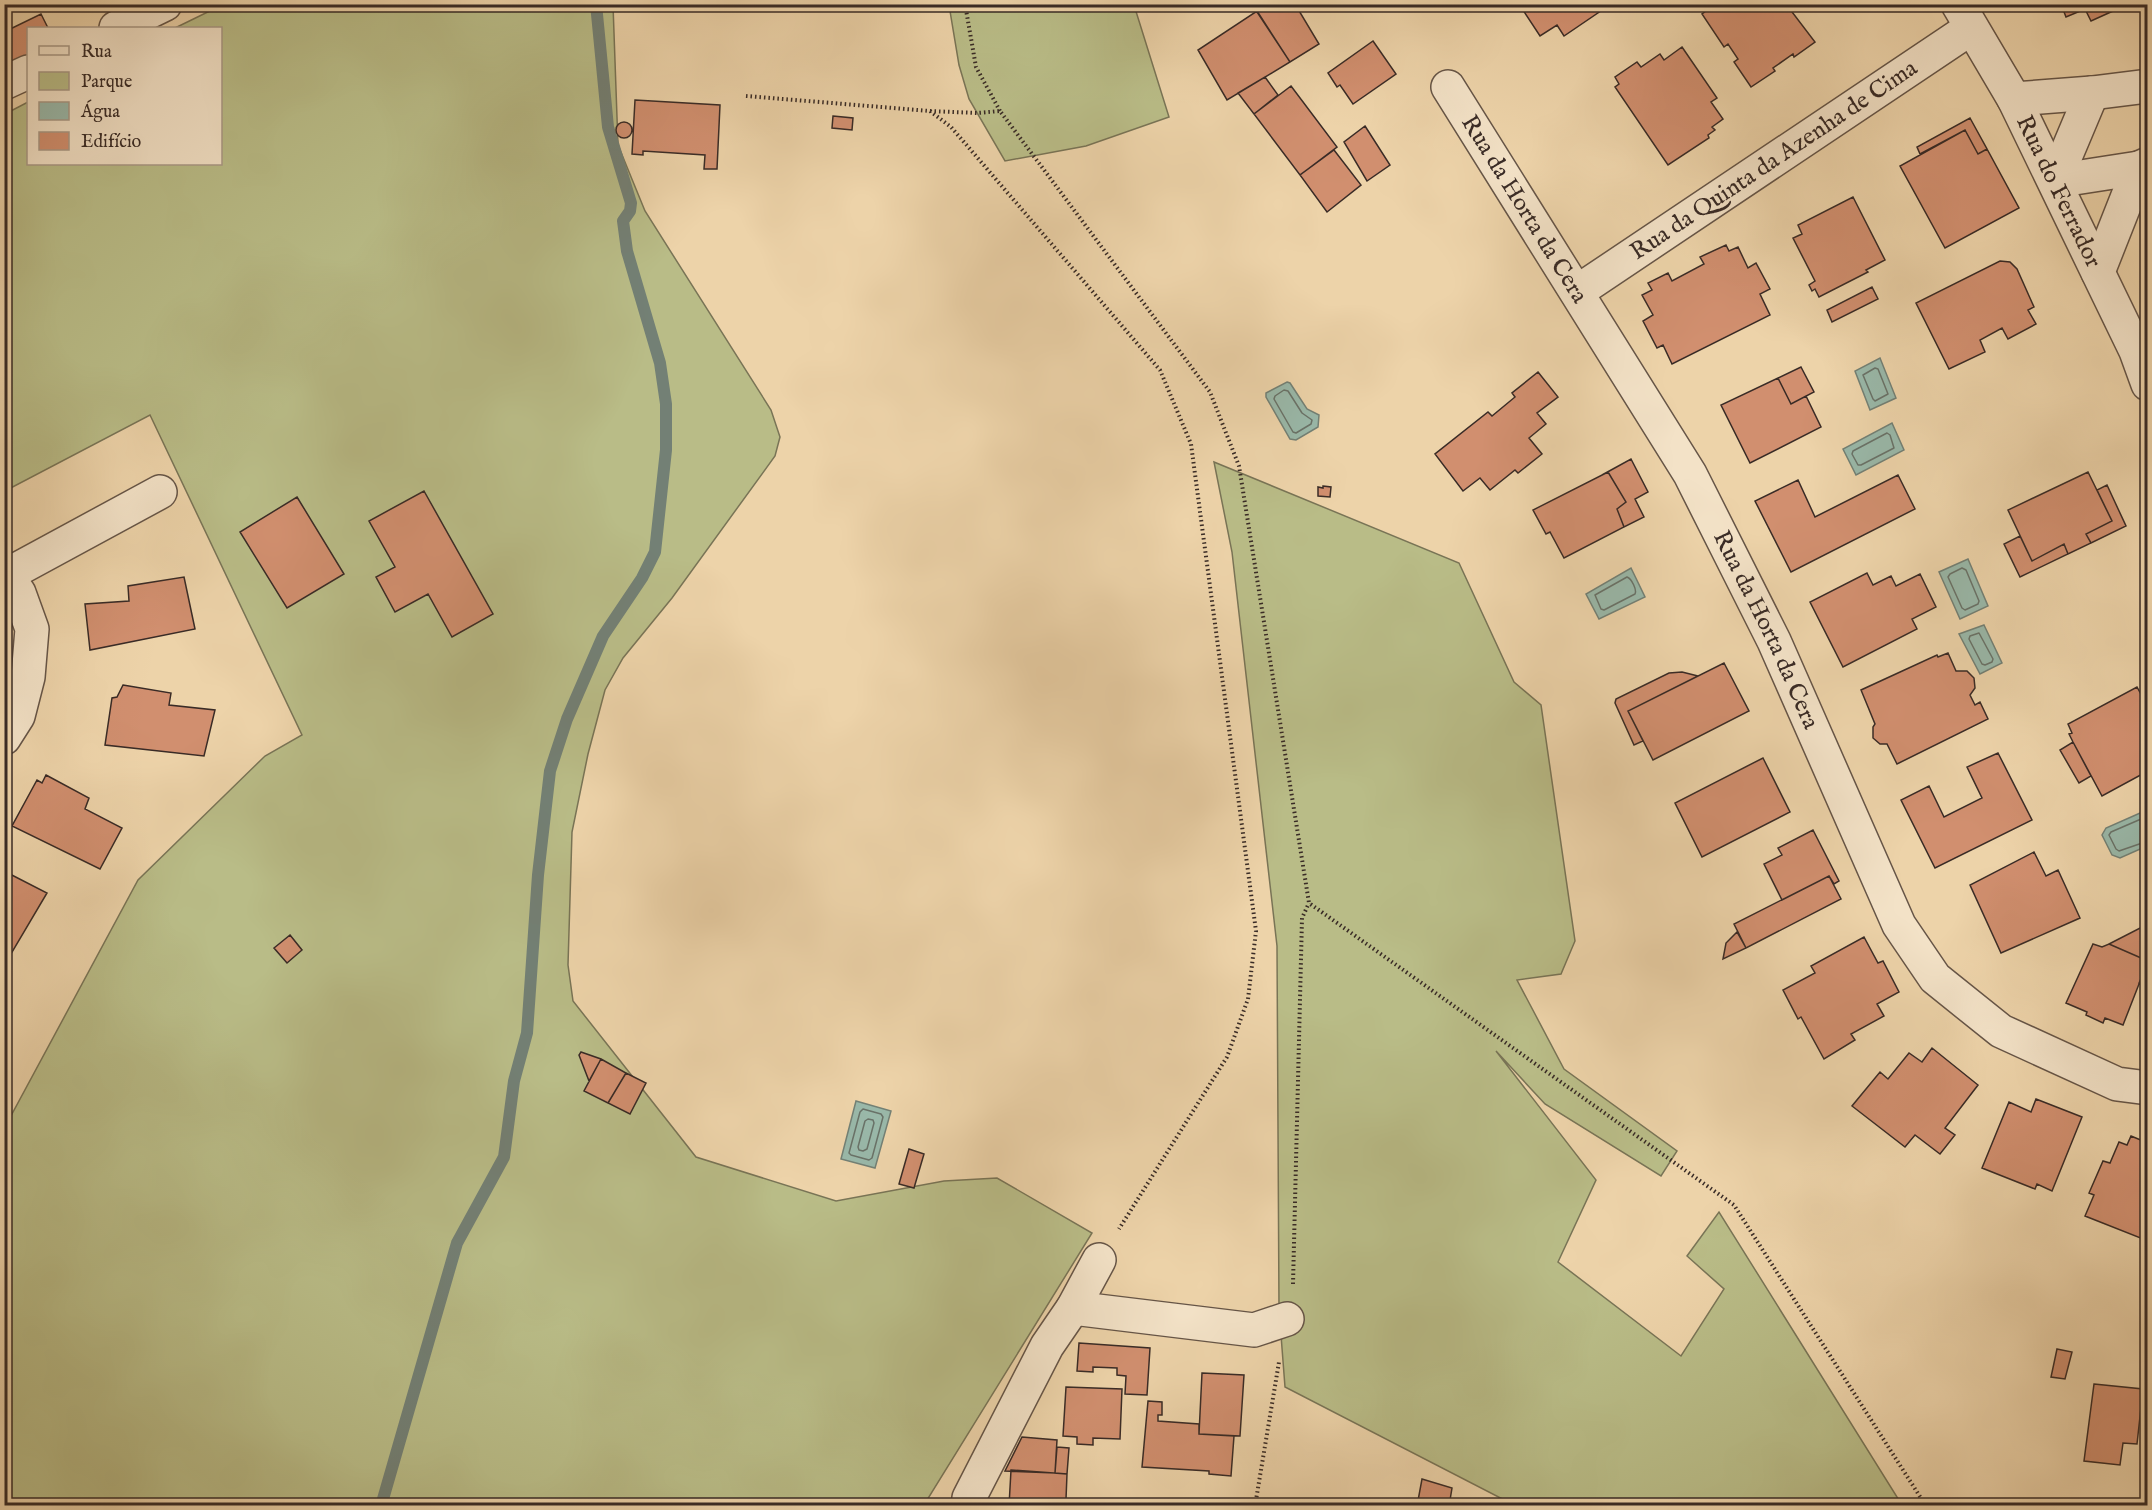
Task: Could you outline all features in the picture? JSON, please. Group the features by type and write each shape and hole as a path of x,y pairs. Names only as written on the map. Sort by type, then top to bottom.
{"street":[{"path":"118,27 165,4"},
{"name":"Rua do Ferrador","path":"1964,16 2014,99 2136,351 2148,384"},
{"name":"Rua da Quinta da Azenha de Cima","path":"1577,292 1964,16"},
{"path":"4,84 27,72"},
{"path":"2014,99 2148,86"},
{"name":"Rua da Horta da Cera","path":"1448,87 1690,474 1774,641 1899,924 1935,978 2001,1031 2117,1084 2148,1088"},
{"path":"2055,181 2092,93"},
{"path":"2055,181 2144,166"},
{"path":"2098,272 2144,166"},
{"path":"4,738 18,716 28,677 32,629 19,593 6,573 160,492"},
{"path":"968,1506 969,1498 1047,1346 1073,1308 1099,1260"},
{"path":"1073,1308 1254,1330 1287,1319"}],"path":[{"path":"965,4 976,67 1000,111 1209,392 1239,466 1309,903 1302,918 1292,1302 1287,1319 1255,1506"},
{"path":"746,96 930,111 977,113 1000,111"},
{"path":"930,111 951,127 1160,370 1191,444 1256,931 1248,999 1227,1057 1099,1260"},
{"path":"1309,903 1734,1205 1926,1506"}],"green space":[{"path":"222,5 613,5 618,145 645,211 771,410 780,437 775,456 672,598 623,658 605,690 588,754 572,832 568,965 573,1001 696,1157 836,1201 944,1181 997,1178 1092,1233 924,1505 5,1505 5,1127 138,880 265,756 302,735 150,415 5,491 5,114 27,103 27,165 222,165 222,27 177,27"},
{"path":"949,5 1134,5 1169,117 1086,146 1005,161 969,99 959,65"},
{"path":"1214,462 1459,563 1514,682 1541,705 1575,941 1561,974 1517,980 1564,1069 1677,1151 1661,1176 1545,1104 1496,1051 1596,1180 1558,1262 1681,1356 1724,1289 1687,1256 1719,1212 1902,1505 1514,1505 1285,1387 1279,1309 1277,946 1232,552"}],"water":[{"path":"1880,358 1896,398 1870,410 1855,371"},
{"path":"1287,382 1290,383 1307,409 1319,415 1318,427 1296,440 1290,439 1266,397 1266,393"},
{"path":"1892,423 1904,450 1856,475 1843,449"},
{"path":"1968,559 1988,606 1960,619 1939,572"},
{"path":"1631,568 1645,597 1599,619 1586,594"},
{"path":"1984,625 2002,663 1980,674 1959,634"},
{"path":"2147,810 2147,846 2120,858 2112,855 2102,835 2106,828"},
{"path":"856,1101 891,1111 875,1168 841,1159"}],"building":[{"path":"1262,4 1295,4 1319,44 1290,62 1255,9"},
{"path":"1519,4 1611,4 1564,36 1557,25 1540,36"},
{"path":"1715,4 1786,4 1815,42 1773,68 1775,71 1751,87 1734,62 1738,59 1728,44 1724,47 1702,14"},
{"path":"2061,4 2115,4 2111,6 2113,11 2091,21 2085,9 2066,17"},
{"path":"1257,11 1290,62 1227,100 1198,50"},
{"path":"41,14 48,27 27,27 27,60 4,72 4,32"},
{"path":"1373,41 1396,74 1353,104 1340,85 1337,87 1328,73"},
{"path":"1682,47 1717,98 1711,102 1723,119 1712,127 1715,130 1708,135 1709,138 1668,165 1615,87 1619,84 1615,77 1637,62 1641,67 1660,54 1664,60"},
{"path":"1265,77 1278,95 1254,114 1238,93"},
{"path":"1291,86 1337,147 1300,175 1254,114"},
{"path":"635,100 720,105 717,169 704,169 705,155 643,151 643,155 632,154"},
{"path":"833,116 853,118 852,130 832,128"},
{"path":"1970,118 1987,149 1978,154 1965,130 1920,154 1917,147"},
{"path":"624,122 630,124 632,130 630,136 624,138 618,136 616,130 618,124"},
{"path":"1365,126 1390,165 1367,181 1344,142"},
{"path":"1965,130 1978,154 1987,149 2019,208 1945,248 1900,166"},
{"path":"1334,150 1361,185 1327,212 1300,175"},
{"path":"1853,197 1885,260 1866,270 1868,272 1819,297 1815,289 1812,291 1809,285 1815,281 1793,238 1802,234 1798,225"},
{"path":"1726,245 1729,251 1738,247 1748,268 1756,263 1770,289 1760,294 1770,315 1672,364 1663,345 1657,348 1643,321 1653,315 1642,295 1652,290 1648,283 1668,273 1672,281 1704,264 1700,257"},
{"path":"2000,261 2010,262 2017,269 2034,307 2028,310 2036,324 2008,339 2002,328 1980,340 1985,352 1949,369 1916,303"},
{"path":"1872,287 1878,299 1832,322 1827,310"},
{"path":"1801,367 1814,392 1791,404 1778,378"},
{"path":"1538,372 1558,397 1537,413 1546,424 1529,438 1542,454 1518,473 1515,470 1490,490 1480,478 1463,491 1435,454 1488,412 1492,416 1515,397 1512,393"},
{"path":"1778,378 1791,404 1806,396 1821,427 1750,463 1721,405"},
{"path":"1631,459 1648,492 1635,499 1644,517 1624,527 1617,509 1626,502 1608,472 1602,475"},
{"path":"1608,472 1626,502 1617,509 1624,527 1564,558 1550,532 1546,534 1533,510"},
{"path":"2088,472 2112,521 2086,534 2091,543 2068,554 2064,544 2032,561 2008,510"},
{"path":"1898,475 1915,509 1791,572 1755,501 1798,480 1815,517"},
{"path":"2107,485 2126,526 2091,543 2086,534 2112,521 2097,490"},
{"path":"1323,486 1331,487 1330,497 1318,496 1318,487 1323,488"},
{"path":"424,491 493,614 452,637 428,594 395,612 376,577 395,567 369,521"},
{"path":"297,497 344,574 287,608 240,532"},
{"path":"2020,536 2032,561 2064,544 2068,554 2020,577 2004,544"},
{"path":"1867,573 1873,585 1891,576 1896,586 1920,574 1936,607 1912,619 1917,629 1843,667 1810,602"},
{"path":"184,577 195,629 90,650 85,604 129,601 128,586"},
{"path":"1948,653 1956,671 1967,671 1974,678 1975,688 1970,695 1975,705 1980,702 1988,719 1897,764 1887,744 1880,744 1873,738 1875,724 1861,690 1937,655 1938,657"},
{"path":"1724,663 1749,711 1653,760 1628,711"},
{"path":"1682,672 1698,676 1628,711 1643,741 1634,745 1615,703 1616,699 1669,673"},
{"path":"123,685 171,693 169,705 215,710 204,756 105,745 112,698 117,697"},
{"path":"2137,687 2148,707 2148,771 2102,796 2069,734 2072,733 2068,724"},
{"path":"2073,742 2091,776 2079,783 2060,750"},
{"path":"1998,753 2032,820 1935,868 1901,800 1929,786 1944,817 1982,798 1967,767"},
{"path":"1763,758 1790,812 1702,857 1675,803"},
{"path":"46,775 89,798 85,809 122,828 100,869 12,826 37,780 42,783"},
{"path":"1813,830 1839,881 1834,884 1829,876 1782,900 1764,864 1782,855 1778,848"},
{"path":"2034,852 2046,876 2058,870 2080,918 2001,953 1970,885"},
{"path":"4,871 47,893 8,959 4,958"},
{"path":"1829,876 1841,899 1746,948 1734,924"},
{"path":"2144,926 2145,928 2148,926 2148,961 2109,944"},
{"path":"1737,932 1746,948 1723,959 1726,943"},
{"path":"290,935 302,950 287,963 274,948"},
{"path":"1864,937 1878,963 1883,961 1899,992 1877,1004 1884,1016 1851,1034 1855,1040 1824,1059 1801,1017 1798,1019 1783,990 1815,973 1811,966"},
{"path":"2093,944 2102,947 2109,944 2148,961 2123,1025 2105,1018 2103,1023 2086,1015 2087,1012 2066,1003"},
{"path":"2148,963 2148,987 2139,983"},
{"path":"1932,1048 1978,1085 1945,1128 1955,1135 1940,1154 1915,1135 1905,1147 1852,1106 1880,1072 1888,1079 1909,1053 1922,1062"},
{"path":"581,1052 601,1059 589,1081 579,1055"},
{"path":"601,1059 626,1073 608,1103 584,1091"},
{"path":"626,1073 646,1083 630,1114 608,1103"},
{"path":"2036,1099 2082,1117 2052,1191 2037,1184 2035,1189 1982,1168 2009,1102 2031,1112"},
{"path":"2131,1136 2148,1143 2148,1241 2085,1216 2094,1195 2089,1193 2103,1161 2110,1163 2119,1142 2127,1145"},
{"path":"909,1149 924,1154 914,1188 899,1184"},
{"path":"1079,1343 1150,1348 1147,1395 1125,1394 1126,1376 1117,1375 1117,1368 1093,1367 1093,1372 1077,1371"},
{"path":"2057,1349 2072,1352 2065,1379 2051,1377"},
{"path":"1202,1373 1244,1375 1240,1436 1199,1434"},
{"path":"2094,1384 2143,1389 2137,1444 2123,1443 2120,1465 2084,1461"},
{"path":"1066,1387 1122,1389 1120,1439 1093,1438 1093,1445 1077,1444 1077,1437 1063,1436"},
{"path":"1148,1401 1162,1402 1162,1415 1158,1415 1158,1421 1199,1424 1199,1434 1234,1436 1231,1476 1209,1474 1209,1471 1142,1467"},
{"path":"1022,1437 1057,1440 1055,1473 1005,1471"},
{"path":"1057,1447 1069,1448 1067,1474 1055,1473"},
{"path":"1011,1470 1067,1474 1066,1499 1075,1500 1075,1506 1009,1506"},
{"path":"1422,1479 1452,1488 1449,1506 1417,1506"}],"waterway":[{"path":"381,1506 457,1243 504,1157 514,1081 527,1033 538,875 550,771 567,719 603,636 642,578 655,552 666,450 666,404 660,363 627,251 623,221 630,211 631,203 608,127 596,4"}]}
